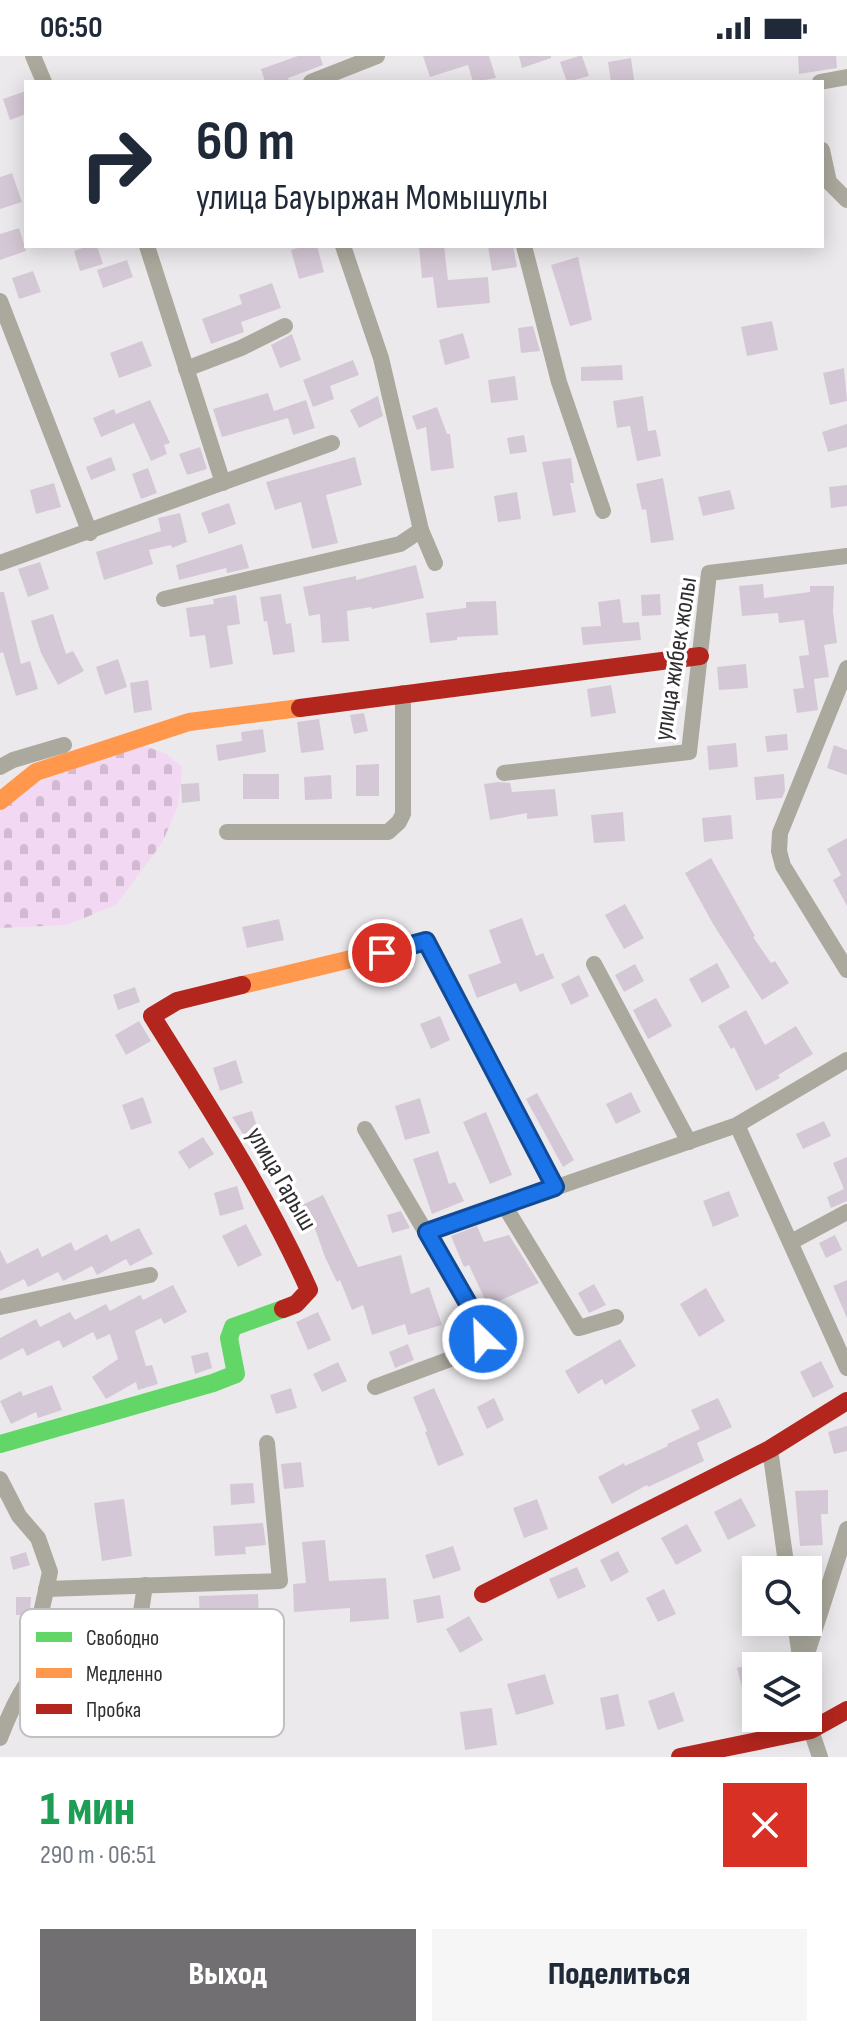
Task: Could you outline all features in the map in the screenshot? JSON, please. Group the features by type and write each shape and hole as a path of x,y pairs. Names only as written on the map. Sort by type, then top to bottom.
{"street":[{"path":"33,56 43,80"},
{"path":"316,80 377,56"},
{"path":"824,81 847,77"},
{"path":"824,159 829,182 847,200"},
{"path":"148,248 223,483"},
{"path":"344,248 381,358 421,530 435,563"},
{"path":"525,248 559,382 603,511"},
{"path":"0,301 90,533"},
{"path":"186,369 241,348 285,326"},
{"path":"0,563 332,443"},
{"path":"164,599 400,544 421,530"},
{"name":"улица жибек жолы","path":"504,773 689,752 709,573 847,556"},
{"path":"0,801 36,772 189,722 700,656"},
{"path":"847,668 780,833 779,851 783,866 847,970"},
{"path":"227,832 388,832 403,814 403,693"},
{"path":"0,767 64,745"},
{"name":"улица Гарыш","path":"0,1444 236,1374 229,1338 233,1327 296,1304 309,1290 294,1253 241,1160 152,1016 177,1001 426,941 555,1187"},
{"path":"594,964 689,1142"},
{"path":"427,1232 737,1125 847,1060"},
{"path":"737,1125 847,1368"},
{"path":"365,1129 481,1326 483,1339 480,1348 375,1387"},
{"path":"504,1205 579,1328 616,1317"},
{"path":"791,1242 847,1212"},
{"path":"0,1307 150,1275"},
{"path":"483,1594 770,1449 847,1401"},
{"path":"46,1589 280,1581 267,1443"},
{"path":"770,1449 785,1556"},
{"path":"0,1479 19,1516 38,1538 50,1572 42,1609"},
{"path":"807,1652 847,1529"},
{"path":"141,1609 145,1585"},
{"path":"0,1738 20,1698"},
{"path":"822,1717 847,1710"},
{"path":"680,1757 767,1732"},
{"path":"813,1732 820,1757"}],"green space":[{"path":"140,744 166,754 182,767 178,806 162,843 116,905 67,925 0,928 0,804 23,788"}],"building":[{"path":"298,56 320,56 323,65 288,80 264,80 261,69"},
{"path":"423,56 489,56 496,78 472,80 468,65 430,77"},
{"path":"519,56 551,56 551,58 522,68"},
{"path":"582,56 589,76 566,80 560,62"},
{"path":"798,56 836,56 837,68 799,74"},
{"path":"631,58 634,80 611,80 608,62"},
{"path":"24,92 24,115 10,120 3,99"},
{"path":"12,173 22,202 0,209 0,177"},
{"path":"19,228 26,251 0,260 0,234"},
{"path":"98,248 103,264 80,271 74,251"},
{"path":"318,248 324,272 299,279 291,250"},
{"path":"419,248 444,248 448,280 488,277 490,303 437,308 433,277 422,278"},
{"path":"488,248 513,248 517,267 492,271"},
{"path":"578,257 592,320 570,326 551,265"},
{"path":"127,260 133,277 103,288 97,270"},
{"path":"33,271 41,292 19,299 12,278"},
{"path":"272,283 281,308 241,322 244,332 211,344 202,319 242,304 239,295"},
{"path":"772,321 778,350 747,356 741,327"},
{"path":"533,326 540,351 521,353 518,328"},
{"path":"463,333 470,358 445,365 439,340"},
{"path":"292,334 301,360 280,368 271,345"},
{"path":"142,341 152,366 119,378 110,353"},
{"path":"353,360 359,375 330,386 334,399 313,407 303,380"},
{"path":"622,365 623,380 581,381 581,367"},
{"path":"844,368 847,401 830,405 823,373"},
{"path":"515,376 518,400 491,403 488,380"},
{"path":"268,393 274,411 306,400 315,428 293,435 288,418 222,437 213,409"},
{"path":"378,396 383,416 359,428 350,410"},
{"path":"643,396 648,431 656,430 661,456 637,461 630,426 617,428 613,401"},
{"path":"150,400 170,443 164,445 167,454 151,461 134,423 101,437 93,418 114,409 116,414"},
{"path":"437,407 447,434 450,434 454,468 431,471 426,427 417,430 412,416"},
{"path":"847,424 847,447 828,452 822,432"},
{"path":"524,435 527,452 510,454 507,438"},
{"path":"200,447 207,469 187,475 179,454"},
{"path":"111,457 116,470 91,480 86,467"},
{"path":"355,457 362,485 326,495 338,543 312,549 301,502 275,510 266,482"},
{"path":"571,458 574,483 570,483 576,512 553,516 542,462"},
{"path":"148,468 157,493 141,499 132,474"},
{"path":"663,478 674,540 651,543 646,509 642,510 636,484"},
{"path":"54,483 61,507 36,514 30,490"},
{"path":"847,485 847,506 831,508 829,487"},
{"path":"730,490 735,509 703,516 698,497"},
{"path":"517,492 521,519 498,522 494,496"},
{"path":"229,503 236,524 209,534 201,513"},
{"path":"180,513 187,542 172,548 171,545 149,550 153,564 104,580 96,552 161,531 158,518"},
{"path":"242,544 249,568 227,573 226,568 179,580 176,565"},
{"path":"40,562 49,589 28,597 18,569"},
{"path":"416,565 424,598 347,611 349,641 322,643 320,614 309,616 303,587 356,576 356,580"},
{"path":"763,584 764,598 810,592 810,586 834,586 837,643 824,645 829,677 814,679 818,710 797,713 793,689 804,688 799,656 809,655 804,620 779,623 778,613 742,616 739,586"},
{"path":"0,592 4,592 21,664 30,661 38,689 16,696 3,652 0,653"},
{"path":"281,594 286,624 291,623 295,652 273,655 260,597"},
{"path":"660,594 661,615 642,616 641,595"},
{"path":"236,595 240,624 227,626 233,664 210,668 205,635 190,637 186,608 214,604 213,599"},
{"path":"620,599 623,623 639,622 641,640 583,645 581,627 601,626 598,602"},
{"path":"496,601 498,635 457,637 457,640 430,643 426,613 466,608 466,602"},
{"path":"53,614 66,654 73,651 84,671 58,685 41,653 31,621"},
{"path":"118,659 127,687 105,695 96,667"},
{"path":"746,664 748,688 719,690 717,667"},
{"path":"148,680 152,710 134,713 130,683"},
{"path":"611,685 616,713 591,717 587,689"},
{"path":"364,713 368,731 354,734 350,715"},
{"path":"319,719 324,750 301,753 297,722"},
{"path":"263,729 266,752 218,761 216,745 242,741 241,732"},
{"path":"787,734 788,750 767,752 765,736"},
{"path":"736,743 738,767 709,770 707,746"},
{"path":"834,745 847,750 847,775 827,768"},
{"path":"379,764 379,796 356,796 356,765"},
{"path":"243,774 279,774 279,799 243,799"},
{"path":"784,774 785,791 782,798 756,800 754,777"},
{"path":"331,775 332,799 305,800 304,777"},
{"path":"199,783 200,801 182,803 181,784"},
{"path":"510,783 512,792 555,789 558,816 527,819 527,813 490,820 484,784"},
{"path":"623,812 625,841 594,843 591,815"},
{"path":"731,815 733,839 704,842 702,818"},
{"path":"847,838 847,906 833,880 841,875 827,849"},
{"path":"711,858 753,937 771,963 775,961 789,983 762,1000 713,924 685,873"},
{"path":"625,904 644,938 624,949 605,915"},
{"path":"522,918 536,956 543,953 554,978 520,992 516,983 477,998 468,975 501,963 489,930"},
{"path":"279,919 284,940 247,948 242,927"},
{"path":"717,963 730,987 702,1003 689,979"},
{"path":"635,964 644,981 624,992 615,975"},
{"path":"579,975 589,996 571,1005 561,984"},
{"path":"135,987 140,1002 118,1010 113,995"},
{"path":"656,998 672,1026 648,1039 633,1010"},
{"path":"746,1010 765,1045 796,1026 813,1054 756,1091 734,1047 731,1049 718,1026"},
{"path":"440,1016 450,1040 431,1049 420,1024"},
{"path":"139,1021 151,1041 126,1055 115,1035"},
{"path":"236,1060 243,1083 220,1091 213,1068"},
{"path":"631,1092 641,1112 616,1124 606,1104"},
{"path":"537,1093 574,1160 563,1167 526,1099"},
{"path":"143,1097 152,1123 131,1130 122,1105"},
{"path":"420,1098 430,1133 405,1140 395,1106"},
{"path":"252,1111 258,1130 243,1134 232,1117"},
{"path":"486,1112 512,1175 490,1184 463,1122"},
{"path":"824,1121 831,1136 803,1149 796,1134"},
{"path":"203,1137 214,1154 189,1169 178,1152"},
{"path":"438,1151 449,1184 455,1182 464,1201 432,1214 413,1159"},
{"path":"847,1157 847,1201 831,1208 827,1197 844,1189 833,1163"},
{"path":"237,1186 244,1209 220,1216 214,1193"},
{"path":"729,1191 739,1216 713,1227 703,1201"},
{"path":"323,1195 358,1267 401,1255 411,1294 429,1287 442,1325 408,1335 405,1324 372,1335 363,1305 352,1310 340,1280 337,1282 325,1257 314,1226 308,1229 298,1207"},
{"path":"401,1211 410,1228 392,1233 387,1215"},
{"path":"246,1224 262,1255 238,1267 222,1236"},
{"path":"477,1226 484,1242 509,1235 539,1283 488,1306 469,1265 464,1267 451,1236"},
{"path":"139,1228 153,1254 130,1266 126,1259 97,1275 92,1266 63,1281 58,1272 28,1287 24,1279 0,1291 0,1250 7,1264 38,1248 42,1257 71,1242 75,1251 107,1234 111,1242"},
{"path":"835,1235 842,1250 826,1258 819,1243"},
{"path":"847,1280 847,1318 833,1286"},
{"path":"594,1284 606,1305 589,1313 578,1293"},
{"path":"173,1285 187,1312 164,1324 161,1318 135,1331 146,1366 152,1365 158,1384 138,1390 136,1382 106,1399 92,1377 118,1359 110,1334 97,1340 93,1332 63,1348 59,1340 27,1356 23,1348 0,1360 0,1338 36,1319 40,1327 70,1312 75,1320 106,1304 110,1311 140,1295 143,1300"},
{"path":"706,1288 725,1321 699,1337 680,1304"},
{"path":"318,1312 331,1340 308,1350 296,1322"},
{"path":"620,1339 636,1366 605,1385 602,1379 578,1394 565,1371"},
{"path":"408,1344 414,1360 395,1368 389,1352"},
{"path":"208,1352 212,1368 195,1374 191,1356"},
{"path":"821,1361 834,1387 813,1398 800,1372"},
{"path":"338,1362 347,1381 322,1392 313,1374"},
{"path":"52,1385 62,1410 38,1418 36,1412 11,1424 0,1401 21,1391 23,1396"},
{"path":"291,1388 297,1408 276,1414 270,1395"},
{"path":"434,1388 464,1455 438,1466 413,1397"},
{"path":"494,1398 504,1420 487,1429 477,1407"},
{"path":"718,1398 732,1427 697,1443 704,1461 612,1504 598,1477 700,1429 691,1410"},
{"path":"847,1426 847,1451 834,1454 828,1432"},
{"path":"301,1462 304,1487 284,1489 281,1464"},
{"path":"253,1483 255,1503 231,1505 230,1484"},
{"path":"828,1490 828,1514 821,1514 823,1545 800,1546 795,1491"},
{"path":"741,1498 756,1526 728,1540 714,1512"},
{"path":"124,1499 132,1556 102,1561 94,1503"},
{"path":"537,1499 548,1529 524,1538 513,1508"},
{"path":"263,1523 266,1545 245,1547 246,1554 215,1556 213,1526"},
{"path":"687,1524 702,1551 676,1565 661,1538"},
{"path":"325,1540 329,1581 386,1578 389,1619 350,1622 350,1608 294,1612 293,1584 306,1583 302,1542"},
{"path":"453,1546 461,1570 433,1579 425,1555"},
{"path":"618,1551 629,1572 611,1582 600,1560"},
{"path":"26,1552 30,1565 13,1570 10,1557"},
{"path":"577,1567 586,1587 558,1599 549,1579"},
{"path":"664,1589 676,1614 658,1622 646,1598"},
{"path":"258,1594 259,1609 199,1609 199,1596"},
{"path":"440,1595 444,1618 417,1623 413,1600"},
{"path":"16,1597 31,1597 30,1609 20,1609 20,1615 16,1615"},
{"path":"469,1616 483,1640 460,1653 446,1629"},
{"path":"742,1667 742,1687 737,1668"},
{"path":"545,1674 554,1704 516,1715 507,1684"},
{"path":"674,1692 684,1721 658,1730 648,1701"},
{"path":"618,1694 625,1726 606,1730 600,1698"},
{"path":"492,1708 497,1745 465,1750 460,1712"}],"traffic: fast":[{"path":"0,1444 236,1374 229,1338 233,1327 283,1309"}],"traffic: slow":[{"path":"0,801 36,772 189,722 300,708"},
{"path":"242,985 426,941 555,1187"}],"traffic: jam":[{"path":"300,708 700,656"},
{"path":"242,985 177,1001 152,1016 255,1184 309,1290 296,1304 283,1309"},
{"path":"483,1594 770,1449 847,1401"},
{"path":"680,1757 811,1730 847,1710"}],"route":[{"path":"382,953 426,941 555,1187 427,1232 481,1326 483,1339"}]}
